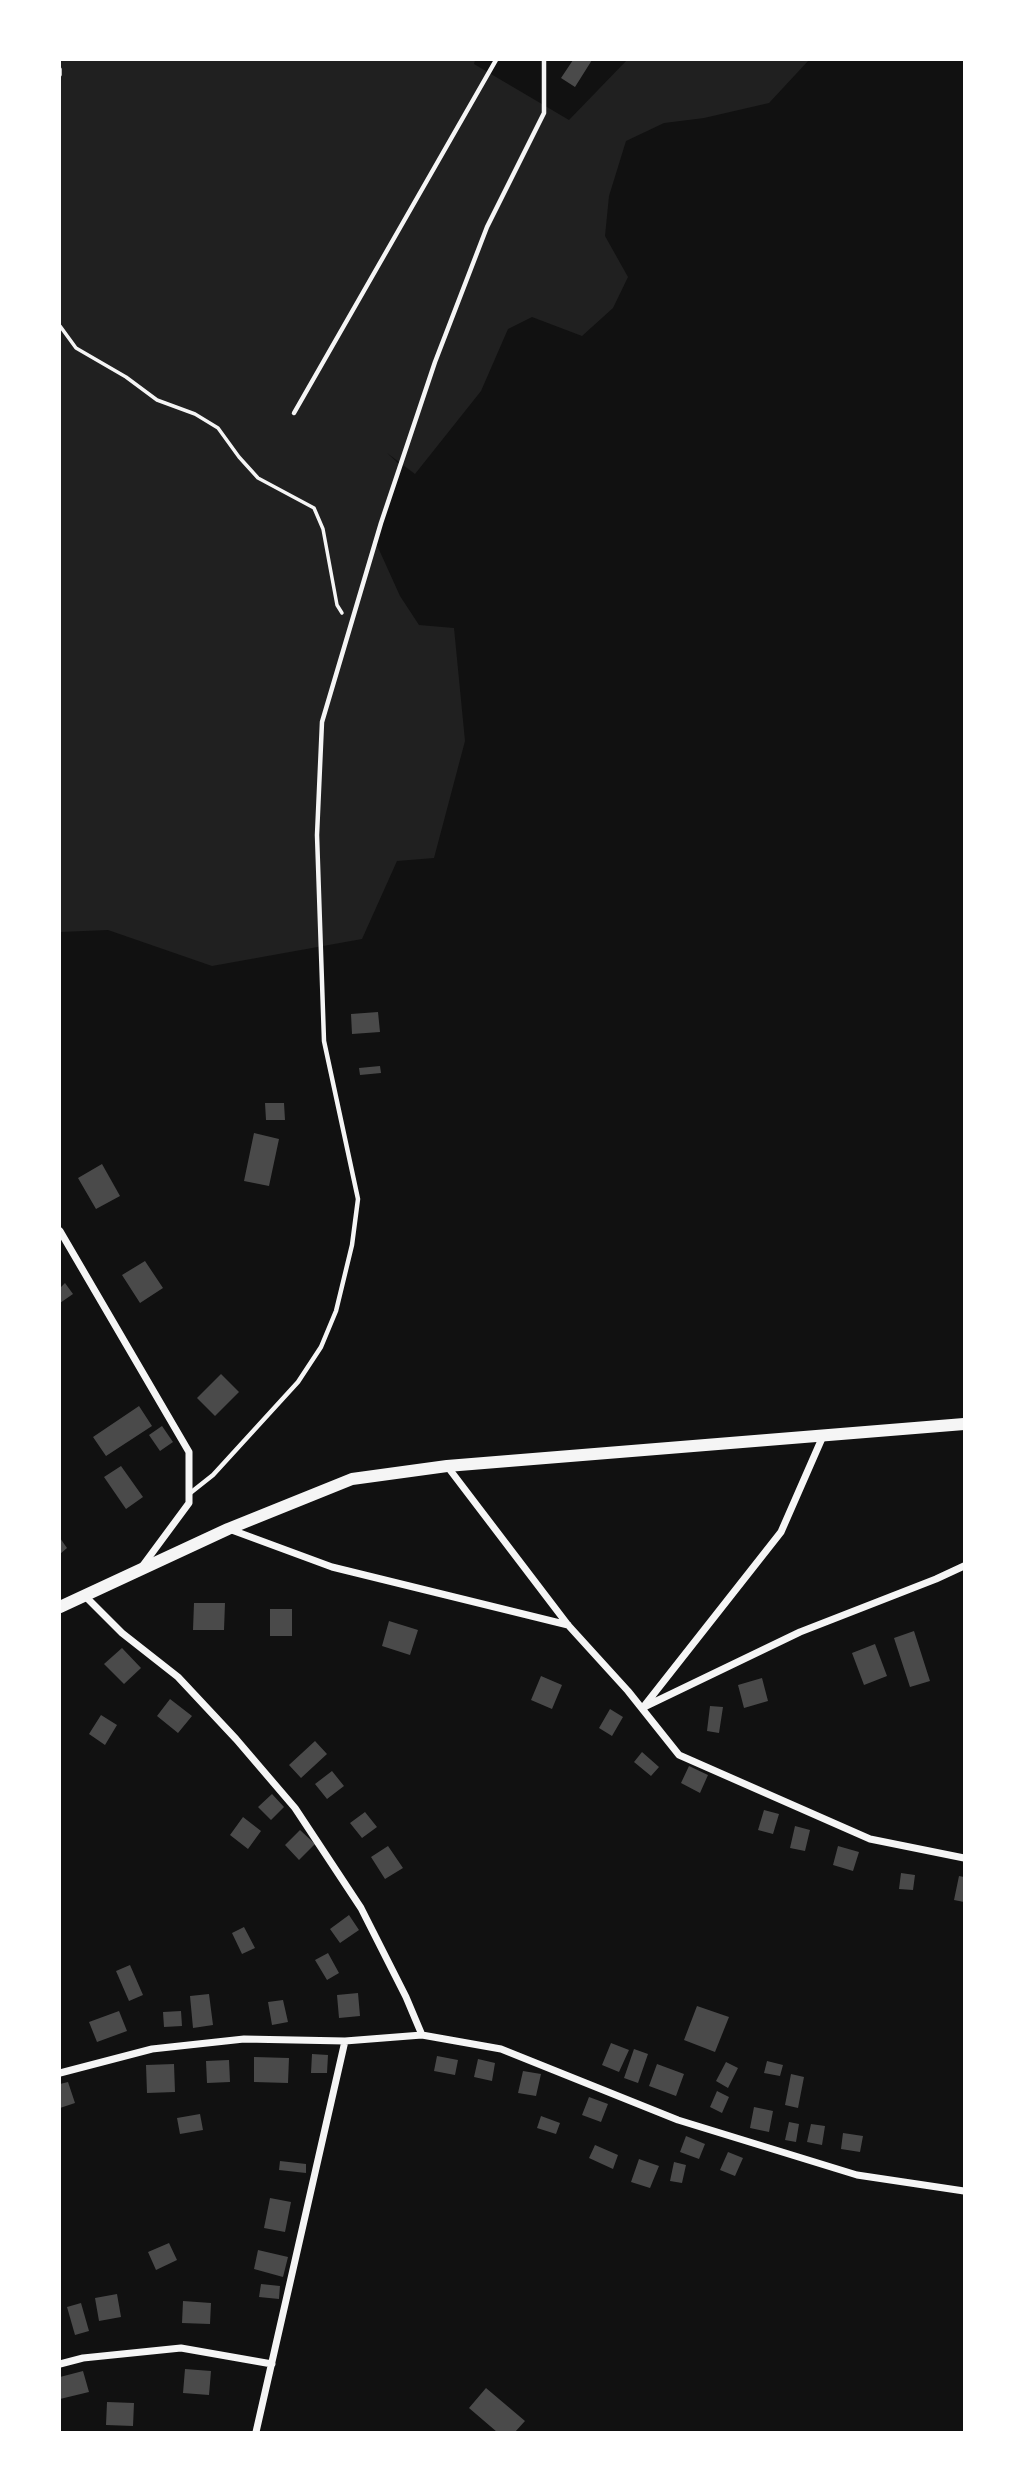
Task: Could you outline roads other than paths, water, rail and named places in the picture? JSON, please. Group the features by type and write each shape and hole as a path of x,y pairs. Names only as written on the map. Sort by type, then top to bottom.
{"main road":[{"path":"60,1607 228,1529 352,1479 447,1466 964,1424"}],"street":[{"path":"60,1231 189,1452 189,1503 141,1568"},
{"path":"642,1708 781,1532 823,1436"},
{"path":"447,1466 568,1625 642,1708 679,1755 870,1839 964,1858"},
{"path":"228,1529 332,1567 568,1625"},
{"path":"642,1708 800,1632 964,1566"},
{"path":"84,1595 122,1633 178,1676 295,1808 361,1908 422,2035"},
{"path":"60,2073 152,2049 218,2041 345,2041 422,2035 501,2049 678,2120 857,2175 964,2191"},
{"path":"256,2432 345,2041"},
{"path":"60,2364 83,2358 181,2348 272,2364"}],"lane":[{"path":"294,413 496,60"},
{"path":"189,1495 213,1475 298,1382 315,1356 336,1311 352,1245 358,1199 324,1041 317,835 322,722 435,362 487,226 544,113 544,60"}]}
